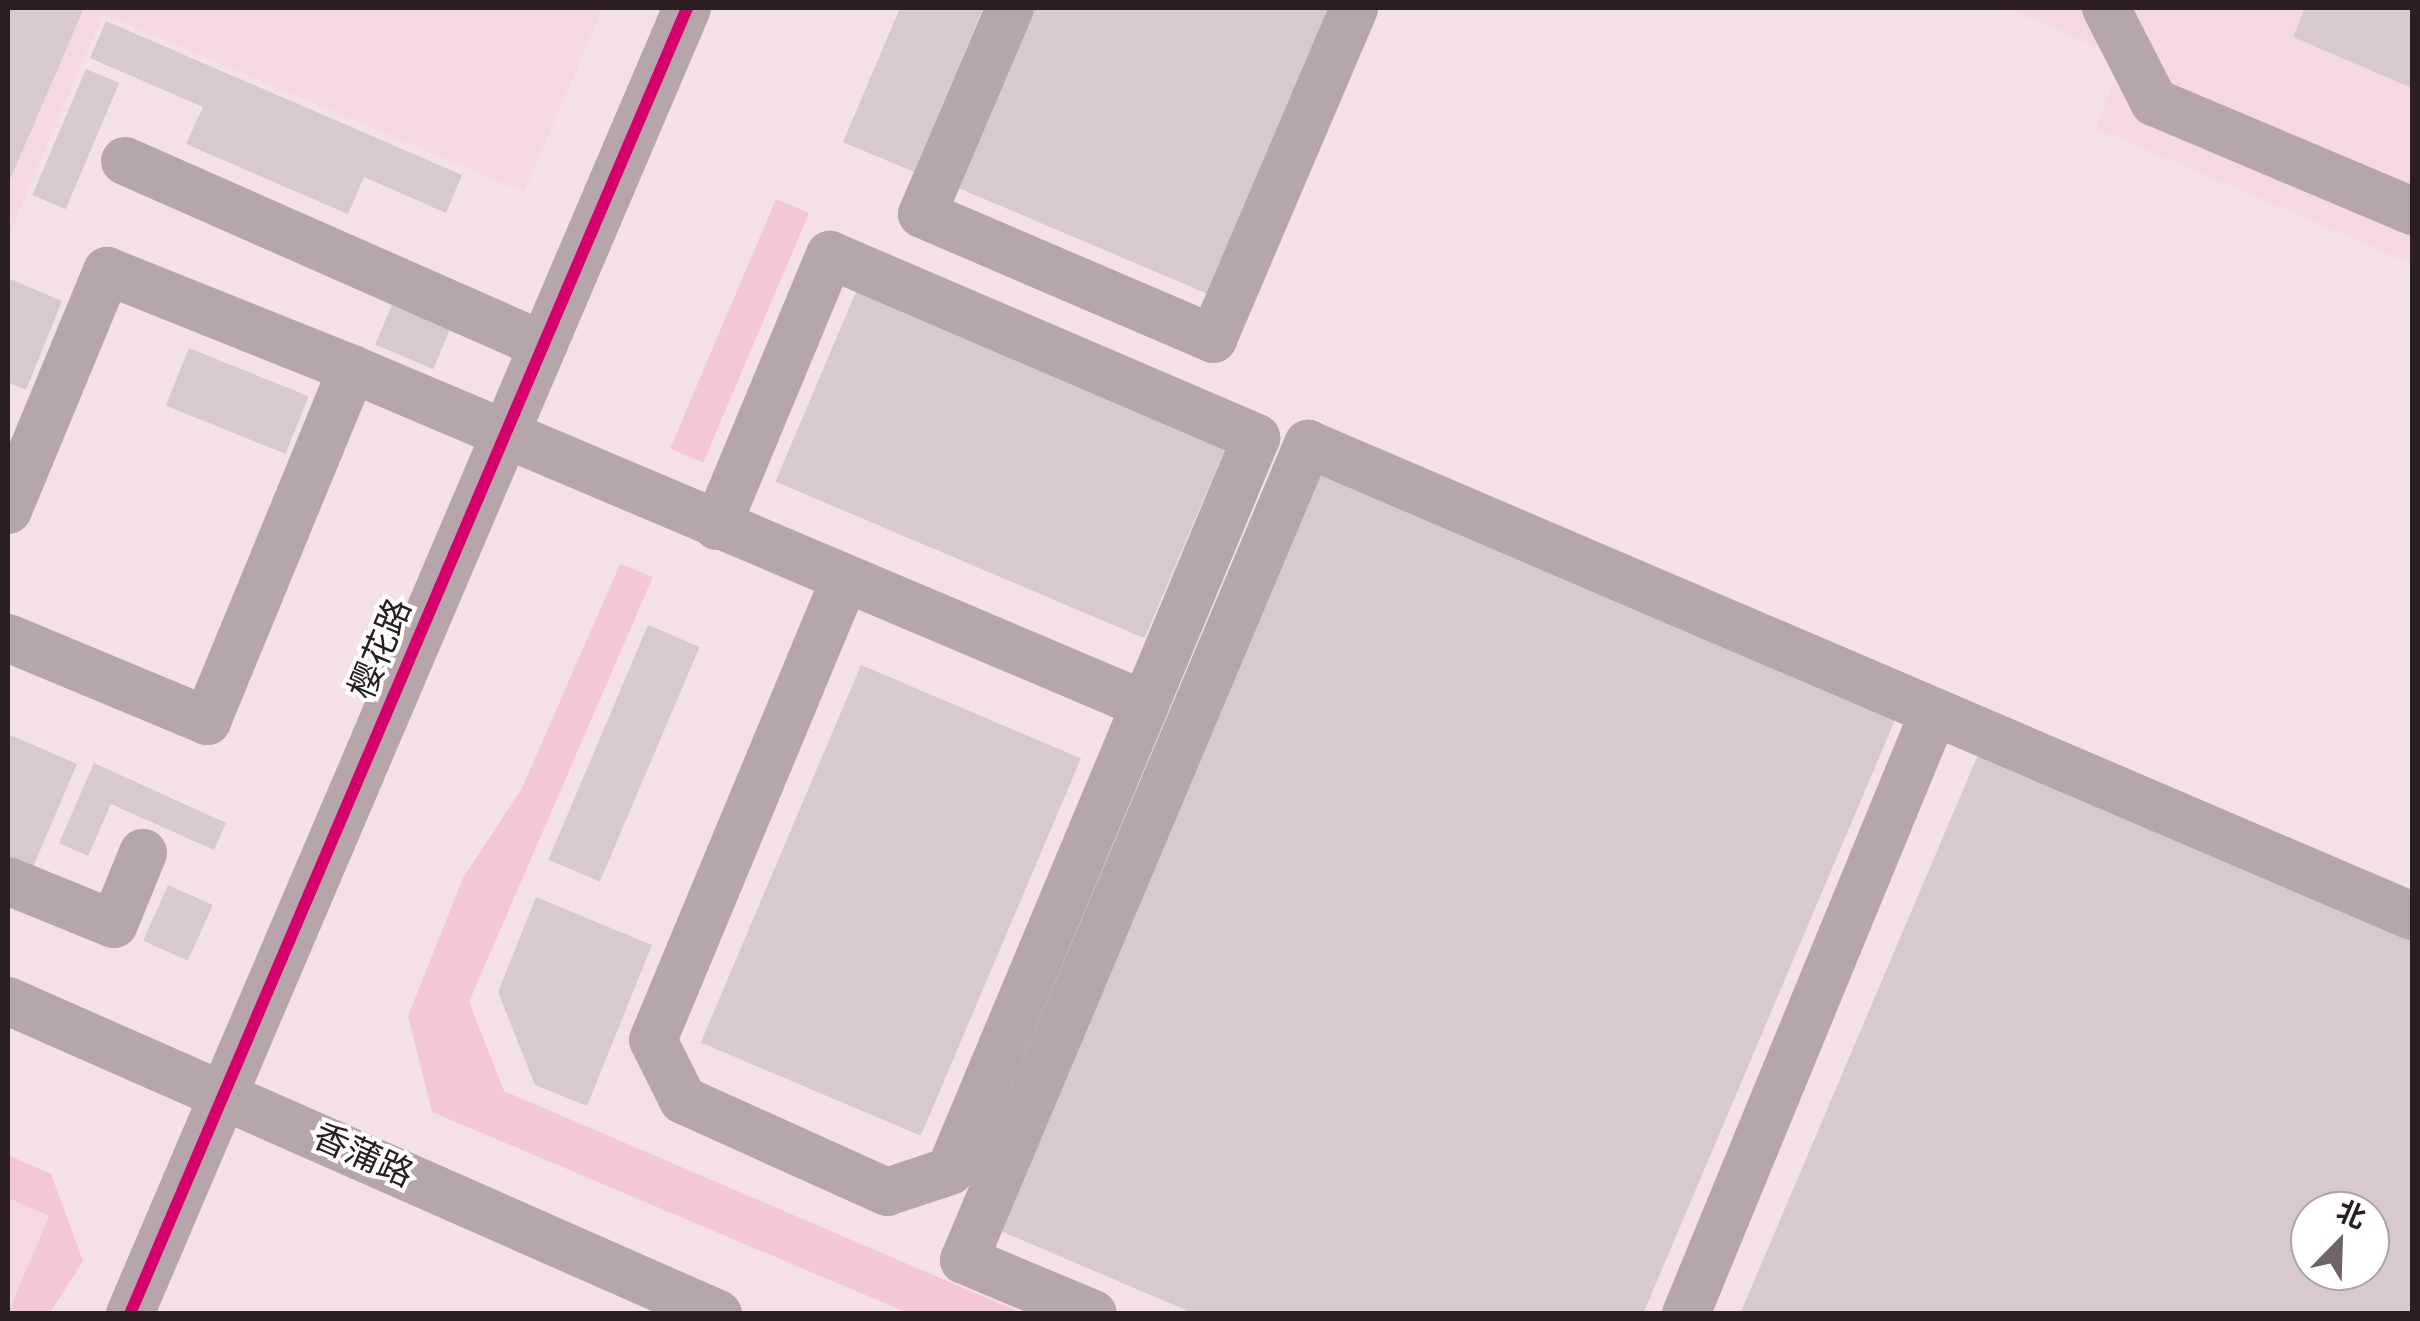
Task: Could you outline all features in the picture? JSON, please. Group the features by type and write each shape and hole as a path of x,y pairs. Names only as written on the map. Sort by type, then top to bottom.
{"street":[{"name":"樱花路","path":"130,1314 687,8"},
{"path":"1010,8 922,214 1213,338 1354,8"},
{"path":"2106,8 2154,102 2412,211"},
{"path":"125,160 543,345"},
{"path":"717,526 830,255 1256,438 950,1171 887,1192 682,1100 653,1040 845,579"},
{"path":"8,510 107,271 352,370 1145,705"},
{"path":"8,638 207,720 352,370"},
{"path":"1093,1314 964,1260 1308,444 2412,916"},
{"path":"1686,1314 1934,712"},
{"path":"8,880 114,924 143,852"},
{"name":"香蒲路","path":"8,1001 718,1314"}],"shaded area":[{"path":"8,8 603,8 524,192 103,14 8,237"},
{"path":"2007,8 2412,8 2412,264 2096,128 2123,58"},
{"path":"776,199 809,213 703,463 670,448"},
{"path":"620,564 653,577 469,1002 504,1091 1022,1313 908,1313 432,1112 408,1016 463,878 522,788"},
{"path":"8,1155 51,1174 83,1261 50,1313 8,1313 49,1216 8,1198"},
{"path":"8,1198 49,1216 8,1314"}],"building":[{"path":"8,8 84,8 8,184"},
{"path":"900,8 983,8 914,172 843,142"},
{"path":"1033,8 1339,8 1215,297 956,187"},
{"path":"2305,8 2412,8 2412,88 2293,37"},
{"path":"106,21 462,175 446,213 364,177 348,214 186,144 203,107 90,58"},
{"path":"86,69 119,83 66,209 32,195"},
{"path":"8,278 62,301 26,390 8,382"},
{"path":"861,280 1230,437 1145,638 775,482"},
{"path":"392,305 450,330 433,369 375,345"},
{"path":"189,348 309,396 285,454 166,405"},
{"path":"1320,467 1898,713 1643,1314 1195,1314 996,1229"},
{"path":"648,625 700,647 600,882 548,860"},
{"path":"861,665 1081,758 921,1136 701,1042"},
{"path":"8,734 77,764 30,874 8,865"},
{"path":"1980,750 2412,935 2412,1314 1740,1314"},
{"path":"94,763 226,823 214,850 111,804 88,856 59,843"},
{"path":"168,885 213,905 188,961 143,941"},
{"path":"536,897 652,945 587,1106 535,1085 498,992"}],"cycle path":[{"path":"130,1314 687,8"}]}
